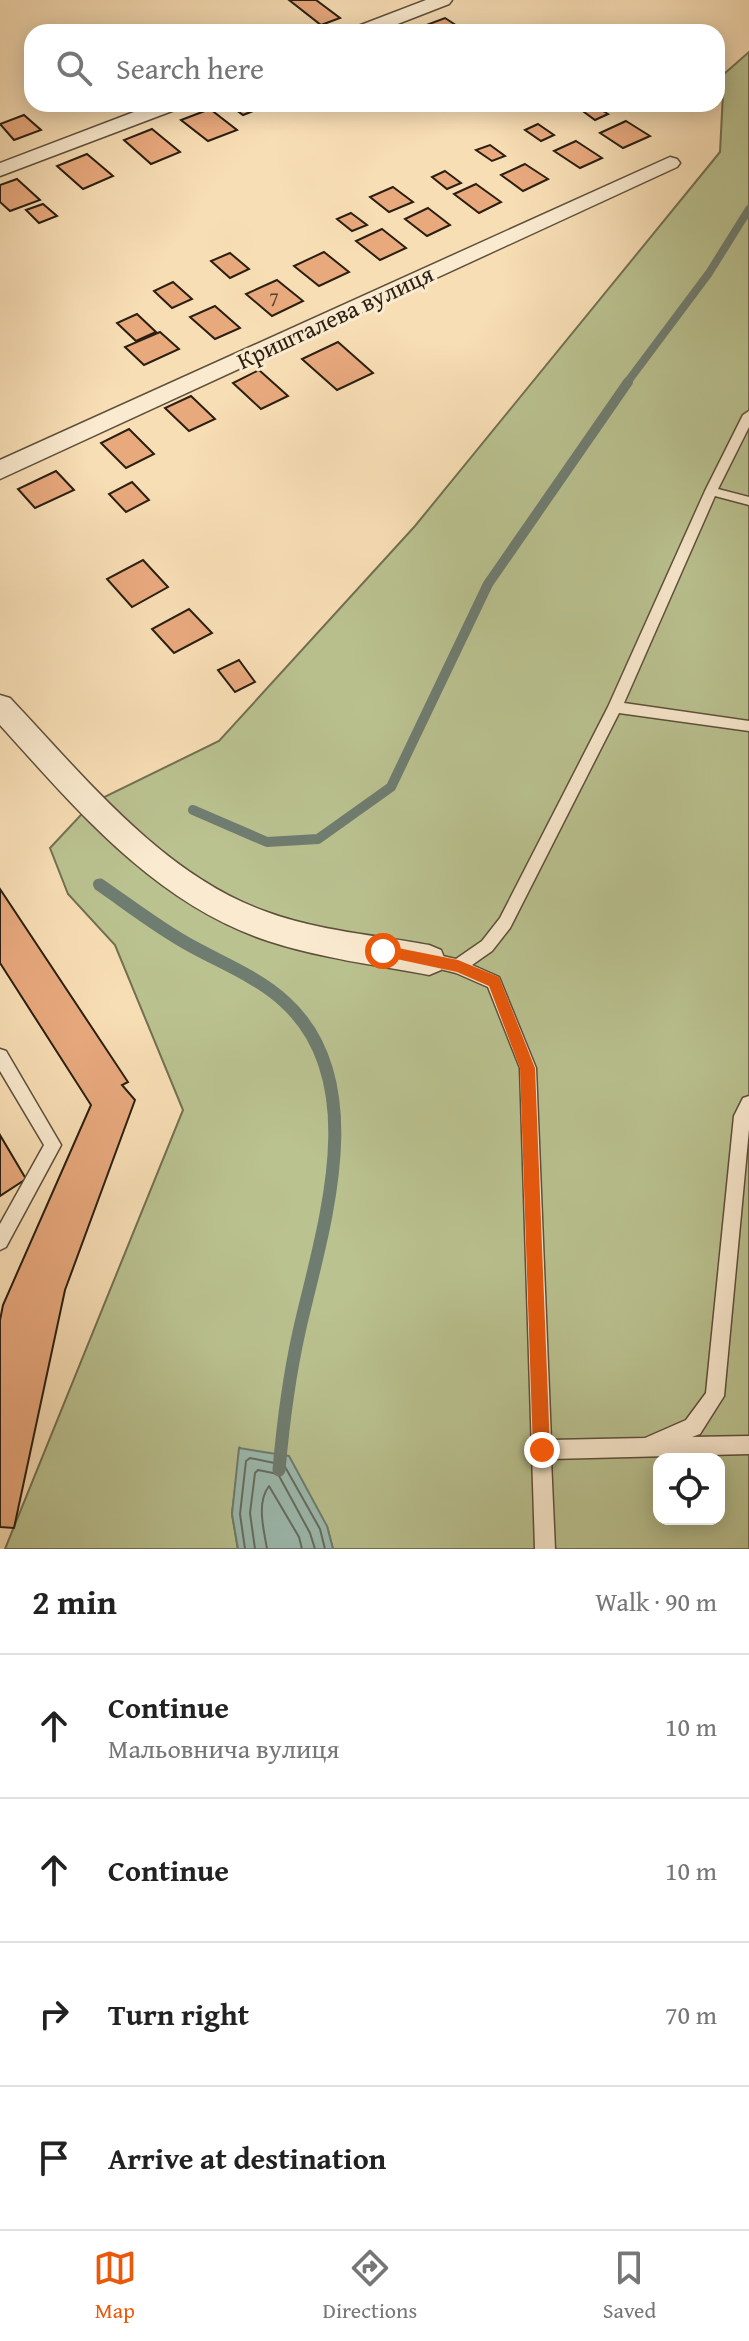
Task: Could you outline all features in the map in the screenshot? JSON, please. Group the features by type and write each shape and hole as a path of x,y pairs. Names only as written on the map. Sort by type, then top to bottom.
{"street":[{"path":"381,24 443,0"},
{"path":"0,170 152,112"},
{"name":"Кришталева вулиця","path":"0,470 670,163"},
{"path":"0,706 129,840 188,885 245,918 301,936 444,963"}],"lane":[{"path":"444,963 487,946 505,923 615,707 711,491 749,415"},
{"path":"711,491 749,501"},
{"path":"615,707 749,726"},
{"path":"444,963 494,982 528,1068 545,1549"},
{"path":"0,1056 53,1145 0,1241"},
{"path":"644,1448 693,1427 715,1396 742,1116 749,1104"},
{"path":"542,1450 749,1445"}],"green space":[{"path":"749,52 749,1549 333,1549 327,1526 240,1448 232,1514 238,1549 5,1549 183,1110 115,945 68,894 50,848 92,803 219,741 415,526 720,152 722,112 725,112 725,73"}],"water":[{"path":"239,1448 289,1456 327,1526 333,1549 238,1549 232,1514"}],"building":[{"path":"289,0 316,0 340,18 320,24"},
{"path":"445,18 454,24 429,24"},
{"path":"202,112 214,112 237,130 208,141 181,120"},
{"path":"584,112 608,114 595,120"},
{"path":"24,115 41,130 14,140 0,124"},
{"path":"626,121 650,136 623,148 600,133"},
{"path":"538,124 554,135 541,141 525,130"},
{"path":"152,129 180,152 151,164 124,140"},
{"path":"576,141 602,158 580,168 554,151"},
{"path":"490,145 505,156 492,161 476,150"},
{"path":"87,154 113,176 83,189 57,166"},
{"path":"525,164 548,179 523,191 501,175"},
{"path":"445,171 461,183 447,189 432,177"},
{"path":"17,179 40,200 10,211 0,202 0,185"},
{"path":"476,184 501,202 479,213 454,194"},
{"path":"393,187 413,202 389,212 370,197"},
{"path":"43,204 57,216 39,223 26,210"},
{"path":"428,208 450,225 427,236 405,219"},
{"path":"351,213 367,225 352,231 337,219"},
{"path":"382,229 406,248 380,260 356,241"},
{"path":"324,252 349,272 319,286 294,266"},
{"path":"230,253 249,269 230,278 211,261"},
{"path":"277,280 303,301 272,316 246,294"},
{"path":"173,282 192,299 172,308 154,291"},
{"path":"215,306 240,328 215,339 190,317"},
{"path":"137,314 156,332 136,341 117,323"},
{"path":"160,332 179,349 144,365 125,347"},
{"path":"338,342 373,373 337,390 302,359"},
{"path":"259,370 288,396 261,409 233,383"},
{"path":"191,396 215,419 189,431 165,408"},
{"path":"129,429 154,454 126,468 101,443"},
{"path":"56,471 74,490 35,508 18,489"},
{"path":"132,482 149,500 126,512 109,494"},
{"path":"143,560 168,587 132,607 107,579"},
{"path":"189,609 212,633 174,653 152,629"},
{"path":"239,660 255,682 235,692 218,670"},
{"path":"0,889 128,1082 122,1085 135,1100 65,1290 14,1528 0,1527 0,1320 3,1305 91,1105 0,963"},
{"path":"0,1135 26,1179 0,1196"}],"waterway":[{"path":"626,384 709,273 749,209"},
{"path":"193,810 267,842 318,839 391,787 488,584 628,382"},
{"path":"98,884 102,886"},
{"path":"102,886 175,936 250,977 285,1002 312,1035 328,1074 334,1116 334,1160 319,1250 292,1366 279,1470"}],"route":[{"path":"383,951 458,966 494,982 528,1068 542,1450"}]}
